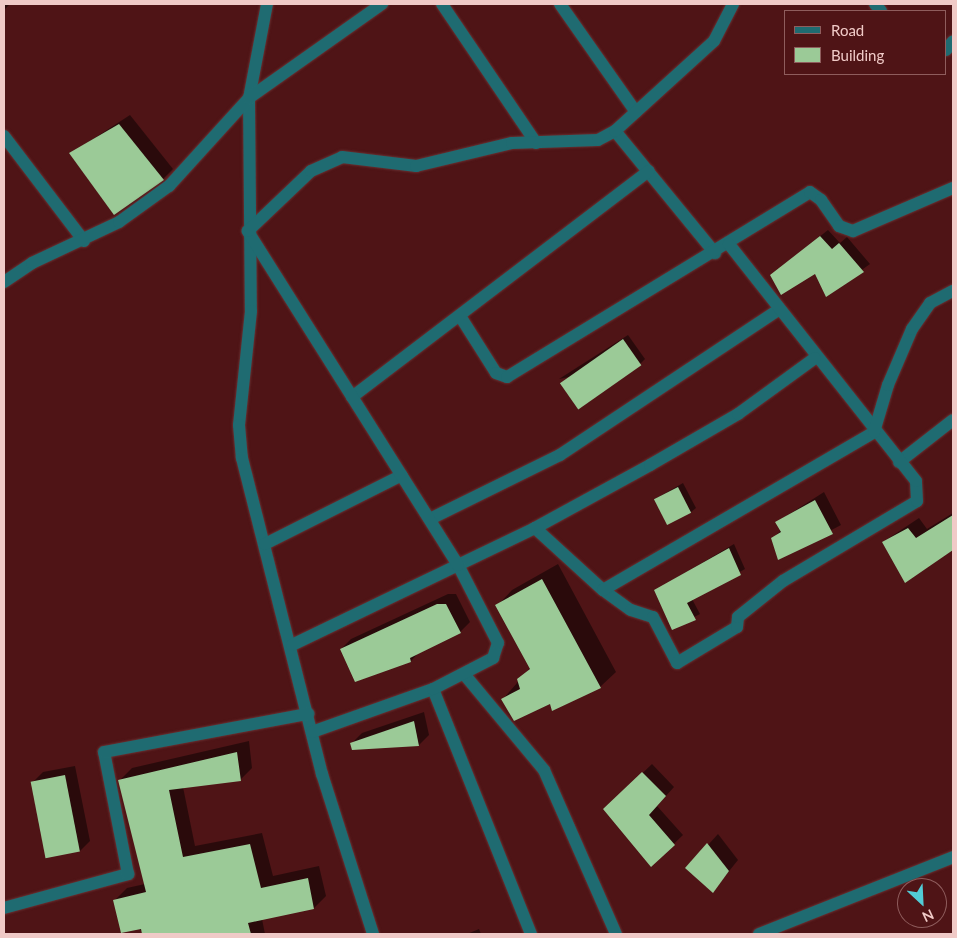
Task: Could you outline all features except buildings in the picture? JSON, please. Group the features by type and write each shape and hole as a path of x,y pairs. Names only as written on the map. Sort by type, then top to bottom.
{"street":[{"path":"267,4 249,98 248,230 251,311 239,425 242,458 292,645 312,732 373,934"},
{"path":"4,282 32,262 84,241 169,186 249,98 382,4"},
{"path":"442,4 536,143"},
{"path":"560,4 636,112"},
{"path":"248,230 311,172 342,157 416,166 512,142 584,142 615,131 714,41 733,4"},
{"path":"615,131 715,253"},
{"path":"4,136 84,241"},
{"path":"352,396 649,171"},
{"path":"460,316 496,373 507,377 715,253 810,192 821,200 839,226 853,232 953,188"},
{"path":"248,230 458,565 498,643 493,658 433,689 312,732"},
{"path":"535,528 603,590 631,610 653,617 677,663 737,628 738,617 783,580 917,501 916,481 898,462 777,311 729,244"},
{"path":"603,590 874,432 888,385 912,329 930,303 953,291"},
{"path":"430,519 560,455 777,311"},
{"path":"292,645 535,528 738,414 815,358"},
{"path":"898,462 953,420"},
{"path":"265,544 402,475"},
{"path":"464,674 544,770 616,934"},
{"path":"433,689 531,934"},
{"path":"4,908 128,874 104,752 308,714"},
{"path":"759,934 953,857"}]}
